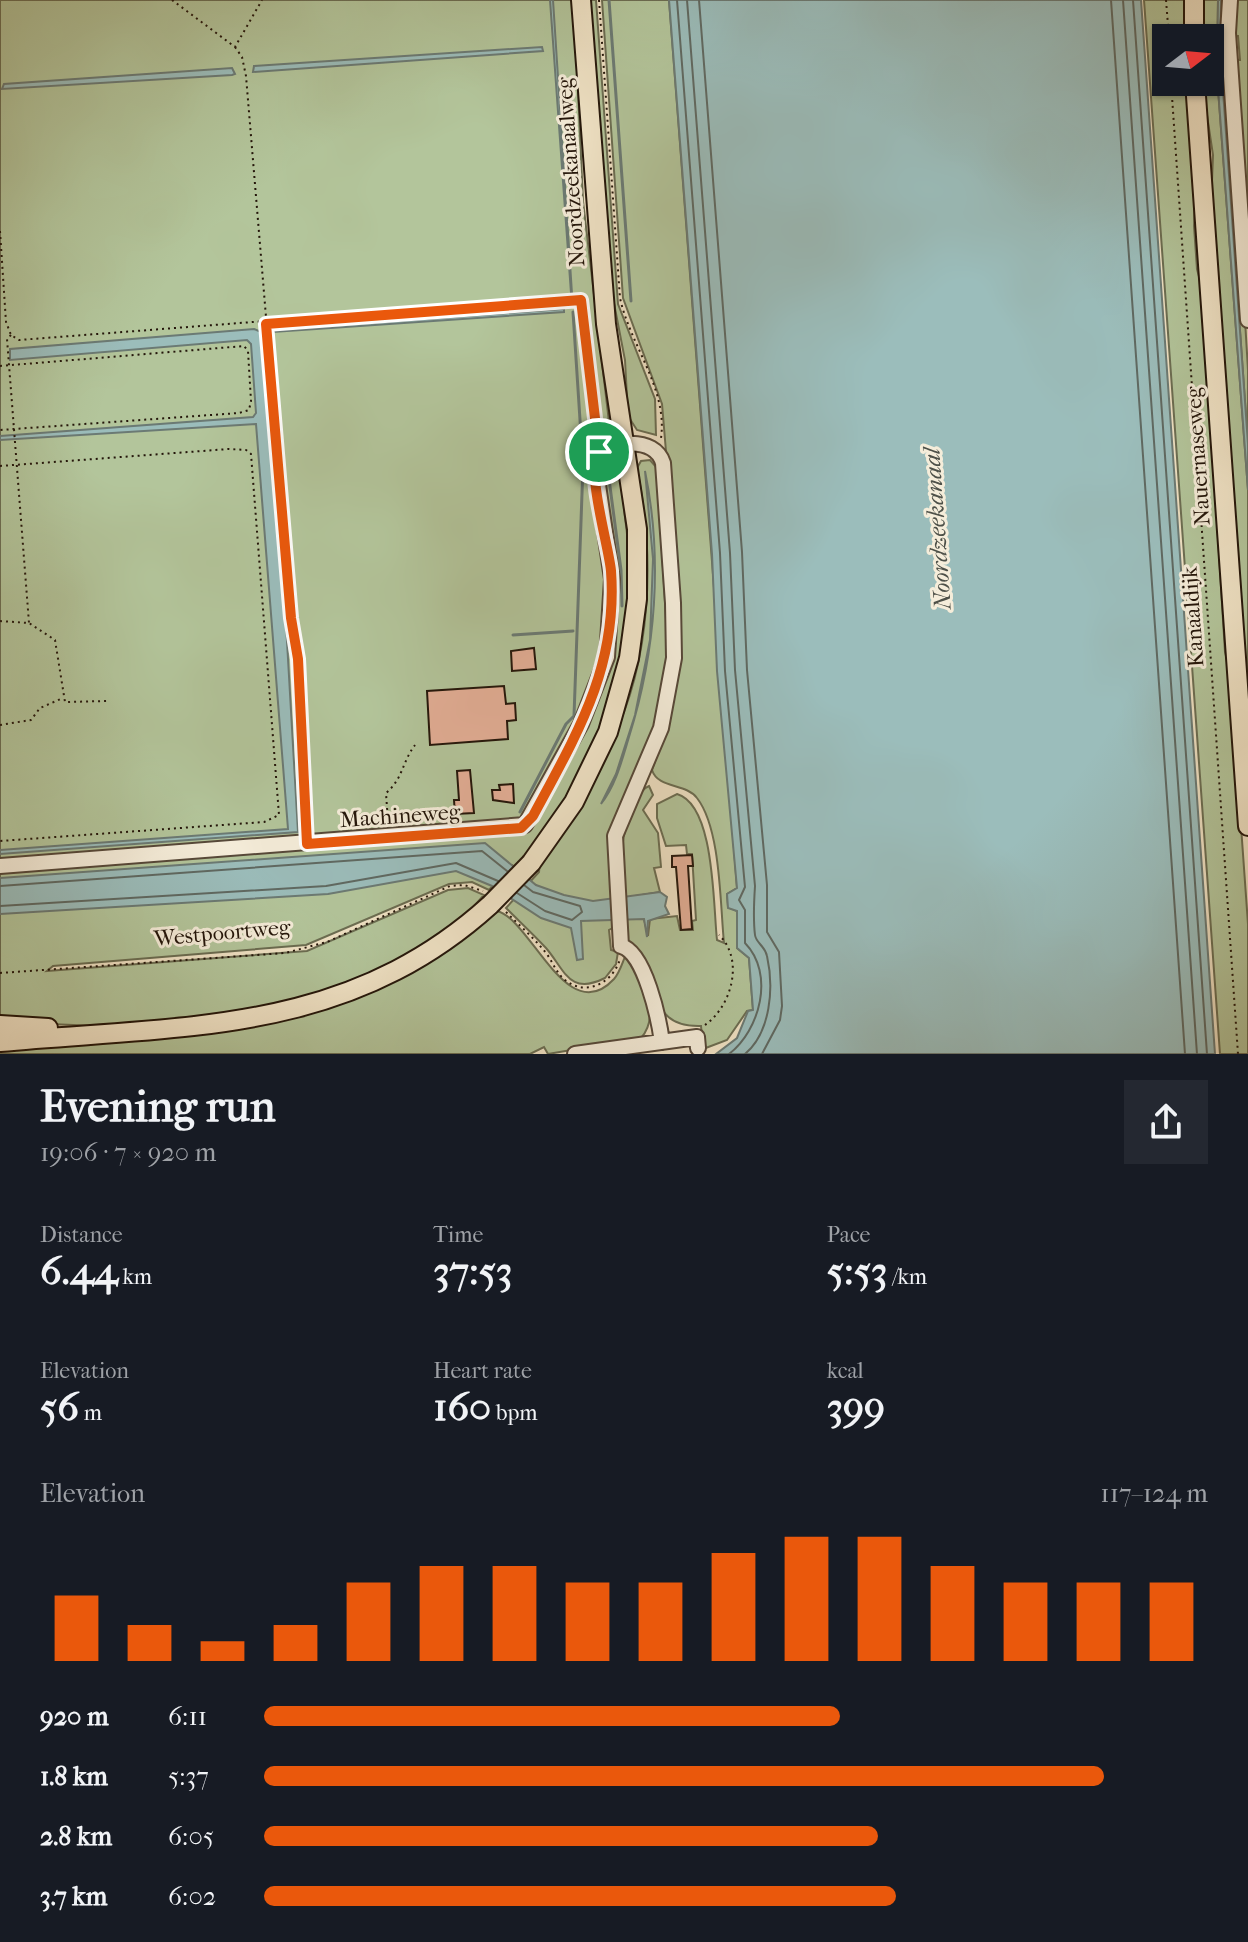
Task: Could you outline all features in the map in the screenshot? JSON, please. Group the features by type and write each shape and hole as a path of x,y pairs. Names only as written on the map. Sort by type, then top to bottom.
{"main road":[{"name":"Noordzeekanaalweg","path":"493,902 531,863 557,828 592,768 624,678 635,618 638,566 634,510 623,446 596,217 581,0"},
{"path":"1194,0 1194,24"},
{"name":"Nauernaseweg","path":"1196,96 1245,749 1248,826"},
{"path":"0,1042 240,1021 328,1001 377,982 423,956 493,902"},
{"path":"0,1025 106,1032"}],"street":[{"path":"1230,0 1228,33 1248,320"},
{"path":"599,452 644,444 657,449 664,477 674,658 658,737 615,836 621,946 634,954 649,987 662,1042"},
{"name":"Machineweg","path":"0,866 514,829 525,825 533,816 581,724 607,657 612,579 593,466 599,452"},
{"path":"575,1054 662,1042 697,1042"}],"path":[{"path":"172,0 235,47 242,57 246,76 291,618 298,659 307,844"},
{"path":"235,47 262,0"},
{"name":"Noordzeekanaalweg","path":"599,0 620,298 630,332 658,398 662,434 657,449"},
{"path":"1166,0 1168,24"},
{"name":"Kanaaldijk","path":"1172,96 1238,1054"},
{"path":"0,231 6,322 11,335 8,348 29,623"},
{"path":"11,335 24,340 581,300 599,452"},
{"path":"0,366 240,345 248,351 251,401 245,412 0,430"},
{"path":"0,466 229,449 246,450 251,454 279,815 264,822 0,841"},
{"path":"0,621 29,623 55,640 64,698 69,704 108,701"},
{"path":"0,725 31,720 40,708 64,698"},
{"path":"389,838 386,793 400,782 405,758 415,745"},
{"name":"Westpoortweg","path":"0,973 285,953 327,942 450,886 472,886 493,902"},
{"path":"493,902 548,956 562,977 574,985 590,987 607,981 617,969 621,946"},
{"path":"697,1042 701,1027 722,1011 729,996 730,953 719,935"}],"green space":[{"path":"0,0 574,0 583,201 609,422 607,433 591,445 586,457 606,568 606,618 601,649 581,708 520,822 312,837 311,831 303,831 301,838 0,861"},
{"path":"587,0 596,0 618,304 655,399 656,435 637,430 628,416 625,360 613,298"},
{"path":"602,0 669,0 737,888 727,894 728,907 737,911 737,948 749,958 753,1010 747,1011 727,1040 703,1049 701,1026 681,1024 668,1017 660,1006 639,952 627,941 625,919 644,919 648,936 650,919 677,916 680,930 693,930 692,921 696,920 692,854 687,854 686,845 666,846 657,818 657,804 677,794 689,802 699,817 705,836 713,881 717,940 724,943 715,847 705,812 692,793 660,780 652,770 662,742 679,606 662,404 623,298"},
{"path":"1144,0 1189,0 1188,24 1152,24 1152,96 1190,96 1197,269 1203,292 1225,652 1230,672 1248,924 1248,1054 1220,1054"},
{"path":"1202,0 1218,0 1218,24 1201,24"},
{"path":"1221,0 1226,0 1248,370 1248,444 1223,96 1224,24 1220,24"},
{"path":"1232,0 1248,0 1248,271 1233,60 1240,60 1238,36 1232,36"},
{"path":"1204,96 1219,96 1248,490 1248,722 1211,207 1213,155"},
{"path":"650,460 657,468 668,652 664,688 650,744 620,808 616,926 609,930 611,950 618,952 616,964 605,978 583,984 569,978 546,948 506,908 539,872 540,863 603,758 625,710 635,677 646,607 646,536 637,468 641,461"},
{"path":"610,466 618,475 622,489 629,563 621,658 593,750 545,832 515,867 512,865 489,890 472,882 449,884 306,945 53,966 47,971 307,951 448,890 468,888 484,895 458,924 381,973 250,1014 98,1026 0,1022 0,871 529,831 591,713 611,667 602,469"},
{"path":"649,786 653,795 643,810 658,833 661,867 654,868 660,892 623,898 623,839 640,794"},
{"path":"497,911 510,918 565,982 581,991 597,991 614,979 627,953 643,985 649,1007 650,1018 641,1038 548,1054 544,1047 530,1054 0,1054 0,1044 202,1031 301,1014 349,1000 396,980"}],"water":[{"path":"550,0 553,0 572,294 571,293"},
{"name":"Noordzeekanaal","path":"669,0 1141,0 1215,1054 716,1054 737,1038 748,1011 753,1010 749,958 737,948 737,911 728,908 727,894 737,888 717,671 712,554"},
{"path":"1218,0 1221,0 1220,24 1218,24"},
{"path":"542,47 543,51 253,72 254,66"},
{"path":"232,68 235,74 232,75 2,89 4,84"},
{"path":"1219,96 1223,96 1248,444 1248,490"},
{"path":"564,309 564,312 274,332 275,330"},
{"path":"254,329 261,332 263,339 286,624 298,832 0,854 0,850 288,829 256,424 0,440 0,436 253,417 256,413 251,344 247,340 10,360 10,349"},
{"path":"645,471 654,538 654,605 651,638 635,714 650,640 653,559"},
{"path":"634,717 615,781 601,804 616,774"},
{"path":"485,843 536,885 593,901 660,892 667,897 665,906 669,914 648,921 647,937 644,919 581,921 583,959 577,960 571,928 541,918 492,886 456,871 328,894 0,914 0,878"}],"building":[{"path":"534,648 536,669 512,671 511,651"},
{"path":"504,686 506,704 515,703 516,720 507,721 508,739 430,745 427,691"},
{"path":"470,770 474,813 455,814 454,800 459,800 457,771"},
{"path":"513,784 514,803 493,800 492,790 500,790 499,785"},
{"path":"692,855 693,866 688,866 692,929 681,930 676,867 672,867 672,856"}],"waterway":[{"path":"609,0 631,301"},
{"path":"520,812 566,724 574,716 583,466 573,312"},
{"path":"609,479 621,570 622,606"},
{"path":"513,635 573,631"}],"route":[{"path":"581,300 599,452 593,466 612,579 607,657 598,687 581,724 529,822 521,828 307,844 298,709 298,659 291,618 271,352 266,324 581,300"}]}
